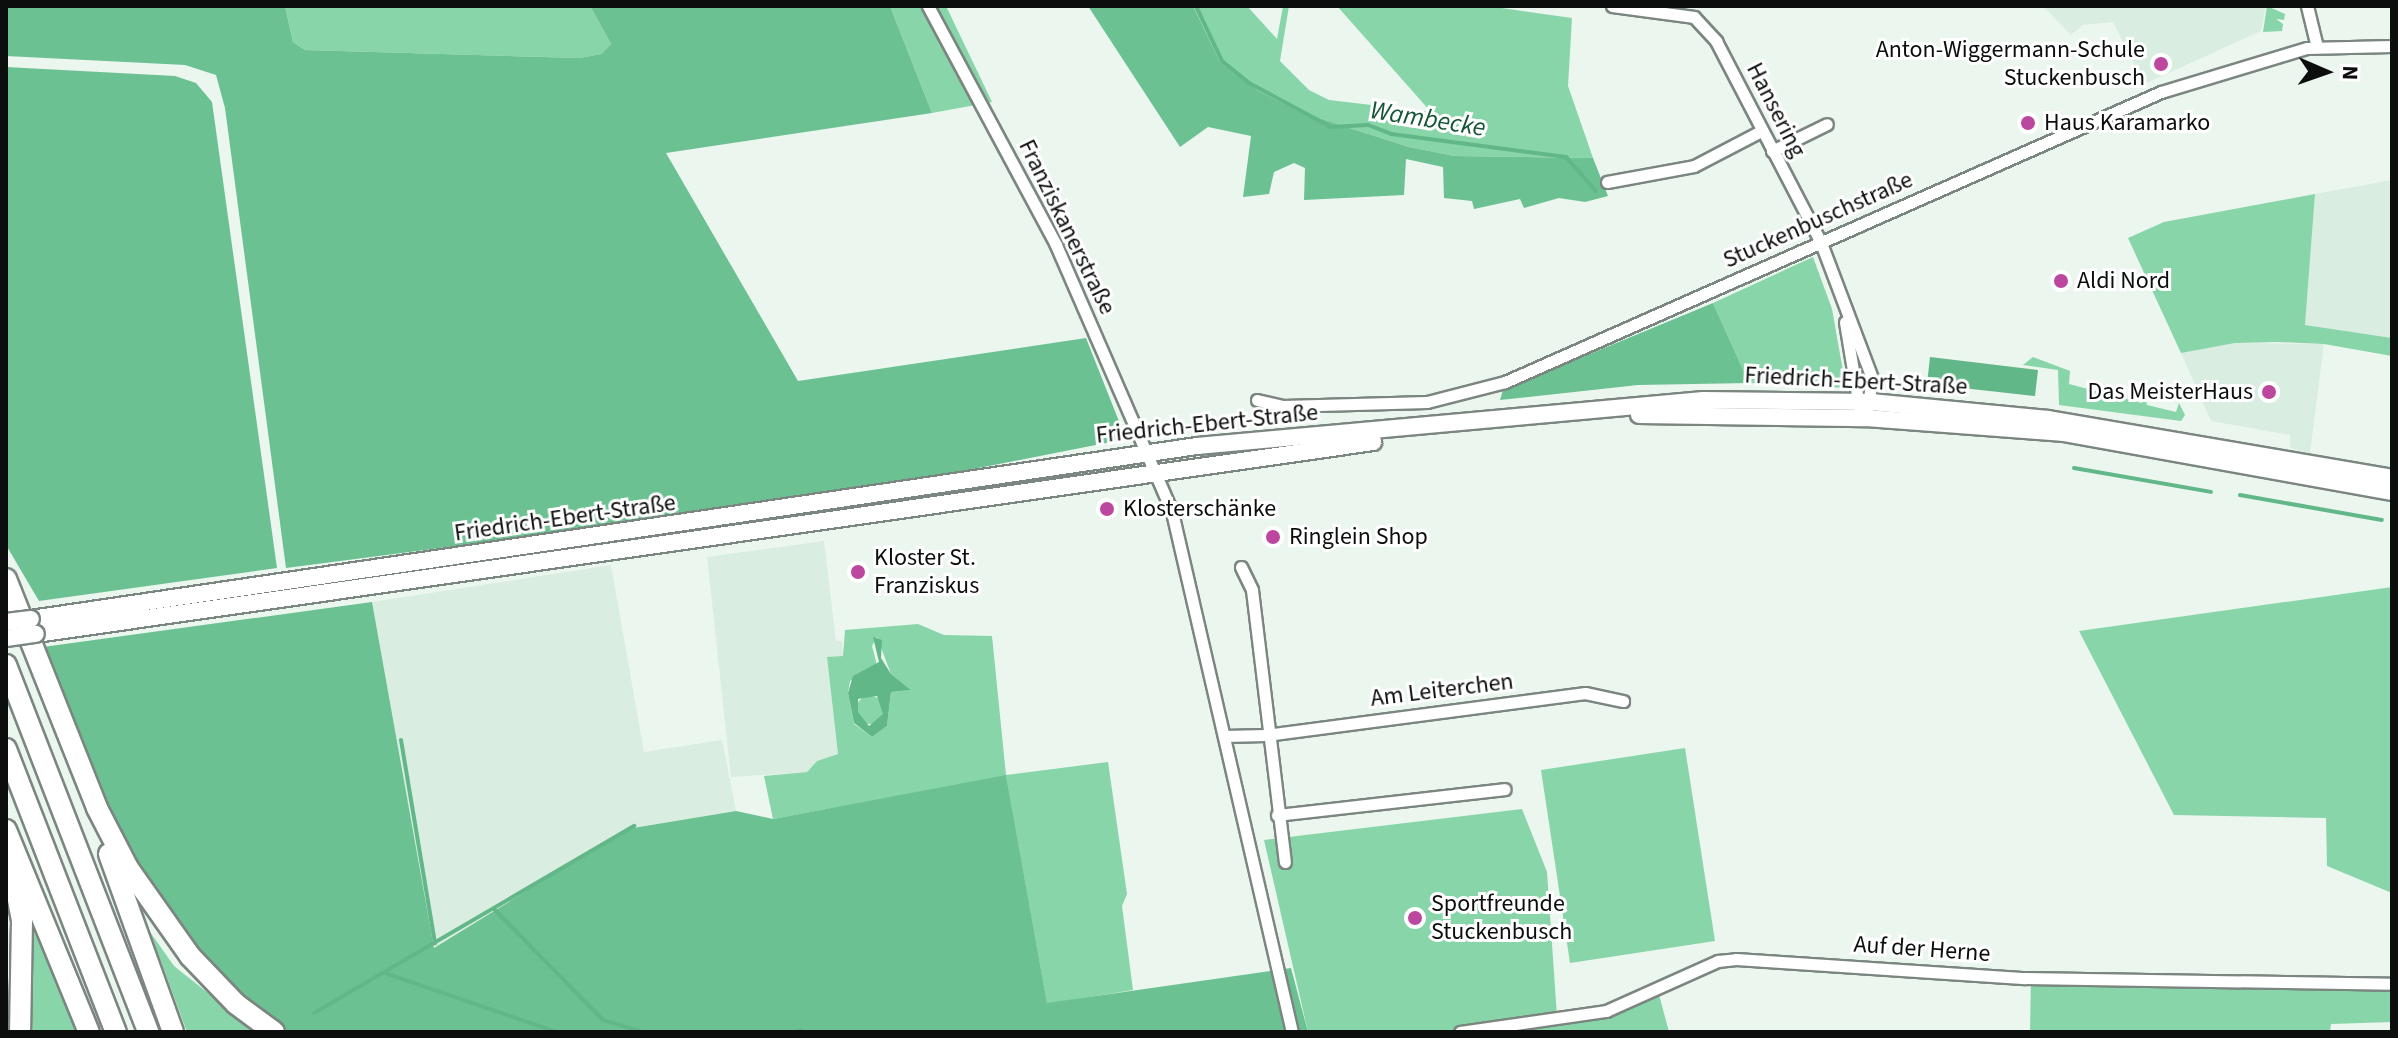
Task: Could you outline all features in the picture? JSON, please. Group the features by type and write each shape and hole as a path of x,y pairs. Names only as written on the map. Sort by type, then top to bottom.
{"highway":[{"path":"6,579 97,808 149,902 199,966 236,1004 274,1032"},
{"path":"6,665 148,1032"},
{"path":"57,708 173,1032"},
{"path":"6,749 116,1032"},
{"path":"6,830 89,1032"},
{"path":"6,851 22,920 20,1032"}],"main road":[{"name":"Friedrich-Ebert-Straße","path":"34,626 1267,438 1432,428 1703,400 2048,419 2392,478"},
{"name":"Friedrich-Ebert-Straße","path":"34,626 1433,435 1643,415 1864,407 2064,433 2392,492"},
{"path":"6,622 34,626"},
{"path":"6,638 34,626"}],"street":[{"name":"Franziskanerstraße","path":"928,6 1056,245 1156,473"},
{"name":"Hansering","path":"1612,6 1694,17 1707,26 1821,243 1872,378 1864,407"},
{"path":"2307,6 2317,47"},
{"name":"Stuckenbuschstraße","path":"1257,400 1299,406 1427,402 1505,382 2161,92 2241,65 2317,47 2392,46"},
{"path":"1772,151 1827,124"},
{"path":"1607,182 1694,166 1761,131"},
{"name":"Hansering","path":"1843,306 1864,407"},
{"path":"1156,473 1172,512 1292,1032"},
{"path":"1241,567 1252,590 1266,735 1285,862"},
{"name":"Am Leiterchen","path":"1224,736 1266,735 1585,693 1623,701"},
{"path":"1277,815 1505,789"},
{"name":"Auf der Herne","path":"1460,1032 1606,1011 1718,961 1736,959 2025,978 2392,984"}],"shaded area":[{"path":"6,6 285,6 293,42 305,50 579,58 601,54 611,44 590,6 890,6 932,113 666,153 798,381 1086,338 1126,439 826,498 286,568 225,108 216,75 185,65 6,56"},
{"path":"285,6 590,6 611,44 601,54 579,58 305,50 293,42"},
{"path":"890,6 946,6 992,102 932,113"},
{"path":"1088,6 1193,6 1220,62 1257,90 1300,112 1409,147 1455,156 1593,158 1608,196 1585,202 1559,198 1524,208 1520,199 1474,209 1472,201 1444,198 1443,167 1406,159 1404,195 1304,200 1305,168 1294,163 1274,172 1269,194 1243,197 1251,136 1208,127 1180,147"},
{"path":"1193,6 1247,6 1277,39 1283,6 1289,6 1280,61 1309,90 1329,100 1431,112 1337,6 1488,6 1572,18 1568,86 1593,158 1455,156 1409,147 1300,112 1257,90 1220,62"},
{"name":"Anton-Wiggermann-Schule Stuckenbusch","path":"2266,6 2261,31 2144,84 2113,22 2083,25 2071,35 2044,7"},
{"path":"2267,6 2285,14 2284,20 2276,19 2283,24 2282,31 2263,32"},
{"path":"6,67 175,76 196,83 212,102 277,568 39,601 6,545"},
{"path":"2392,180 2392,338 2305,325 2315,194"},
{"path":"2315,194 2305,325 2392,338 2392,356 2324,344 2278,342 2235,343 2181,353 2128,238 2164,222"},
{"path":"1813,257 1832,309 1846,388 1749,383 1713,303"},
{"path":"1713,303 1749,383 1638,385 1500,400 1503,390"},
{"path":"2235,343 2324,344 2310,453 2290,448 2290,435 2211,421 2181,353"},
{"path":"1930,357 2038,370 2035,396 1927,384"},
{"path":"2033,357 2070,371 2069,384 2103,393 2106,383 2108,394 2142,403 2145,394 2147,405 2176,412 2179,403 2185,415 2181,421 2059,405 2058,370 2023,365"},
{"path":"824,541 836,641 842,641 843,656 827,658 838,754 817,761 807,772 731,777 707,557"},
{"path":"611,565 644,752 722,740 736,811 627,829 434,948 372,602"},
{"path":"2392,587 2392,893 2327,866 2326,818 2174,815 2079,631"},
{"path":"372,602 434,948 627,829 736,811 773,819 1006,775 1047,1003 1291,968 1308,1032 285,1032 239,997 165,914 111,818 43,647"},
{"path":"918,624 944,635 992,636 1006,775 1108,762 1127,894 1122,906 1133,990 1047,1004 1006,776 773,819 764,776 807,772 817,761 838,754 827,657 843,656 845,630","holes":["877,637 891,674 911,690 891,692 887,726 872,737 854,724 848,693 850,681 877,665 872,646"]},
{"path":"873,637 882,640 881,658 891,674 911,690 891,692 887,726 872,737 854,723 848,693 853,676 879,662","holes":["877,696 883,714 869,726 858,712 858,699"]},
{"path":"870,696 880,700 884,710 880,720 870,724 860,720 856,710 860,700"},
{"path":"1685,748 1715,941 1570,963 1541,770"},
{"name":"Sportfreunde Stuckenbusch","path":"1522,809 1547,872 1557,1016 1604,1008 1657,987 1669,1032 1308,1032 1264,840"},
{"path":"27,900 76,1032 27,1032"},
{"path":"150,932 174,966 257,1032 187,1032"},
{"path":"2031,975 2392,978 2392,1022 2331,1024 2330,1032 2030,1032"}],"waterway":[{"name":"Wambecke","path":"1196,6 1222,61 1249,83 1331,127 1368,125 1391,134 1566,157 1596,191"},
{"name":"Wambecke","path":"2074,468 2211,492"},
{"name":"Wambecke","path":"2240,495 2382,520"},
{"path":"401,740 435,943"},
{"path":"314,1013 634,826"},
{"path":"494,909 603,1020 643,1032"},
{"path":"385,973 556,1032"},
{"path":"795,1032 801,1030"}],"place":[{"name":"Anton-Wiggermann-Schule Stuckenbusch","path":"2161,64"},
{"name":"Haus Karamarko","path":"2028,123"},
{"name":"Aldi Nord","path":"2061,281"},
{"name":"Das MeisterHaus","path":"2269,392"},
{"name":"Klosterschänke","path":"1107,509"},
{"name":"Ringlein Shop","path":"1273,537"},
{"name":"Kloster St. Franziskus","path":"858,572"},
{"name":"Sportfreunde Stuckenbusch","path":"1415,918"}]}
